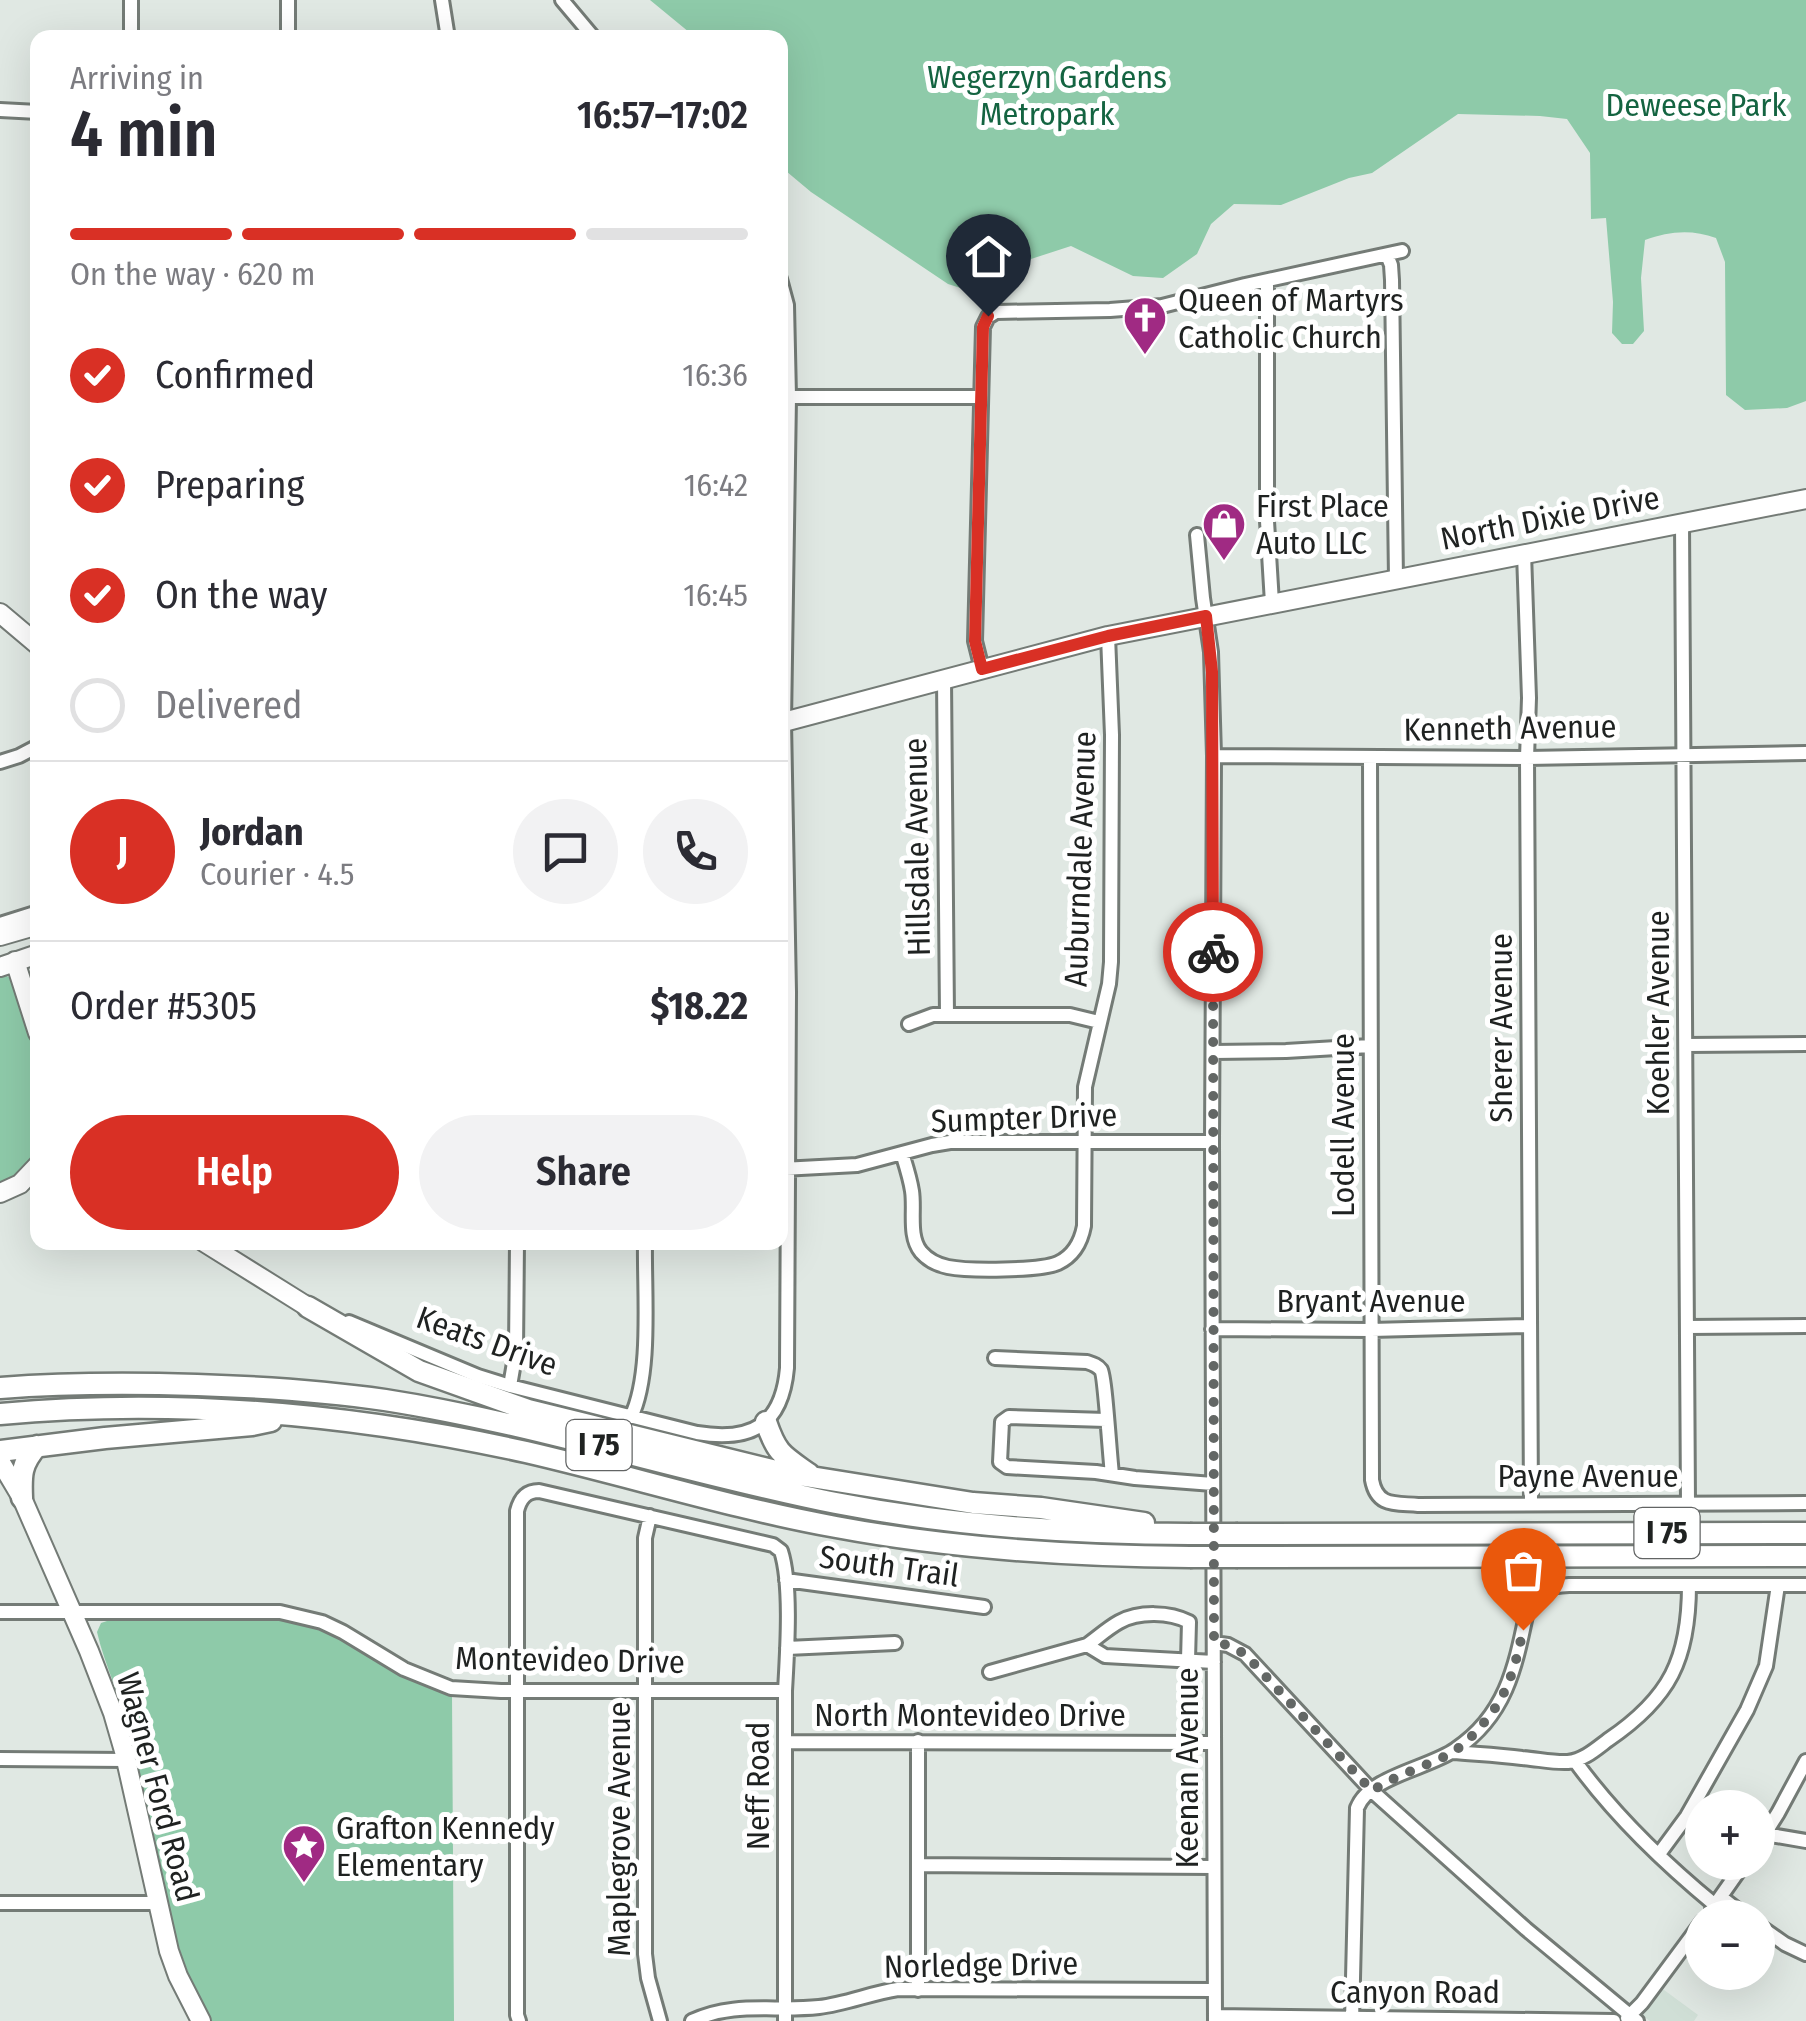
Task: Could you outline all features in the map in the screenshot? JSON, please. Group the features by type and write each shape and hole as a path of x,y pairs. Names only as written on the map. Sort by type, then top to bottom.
{"highway":[{"path":"308,1307 419,1371 528,1410 814,1478 973,1503 1138,1522 1190,1534"},
{"name":"I 75","path":"2,1388 122,1383 327,1392 524,1427 764,1487 899,1514 999,1527 1129,1534 1806,1533"},
{"name":"I 75","path":"9,1413 168,1408 295,1415 422,1431 527,1452 835,1527 998,1549 1085,1556 1806,1556"},
{"path":"0,1451 252,1426 295,1415"},
{"path":"766,1422 774,1446 814,1478"},
{"path":"22,1498 21,1477 26,1459 38,1446"}],"main road":[{"name":"North Dixie Drive","path":"788,721 1108,636 1806,499"},
{"path":"0,613 30,639"},
{"path":"0,936 30,927"},
{"path":"8,964 30,1014"},
{"path":"0,1193 20,1184 30,1173"},
{"name":"Keats Drive","path":"217,1250 308,1307"},
{"name":"Wagner Ford Road","path":"0,1462 22,1498 113,1713 169,1951 201,2021"}],"street":[{"path":"131,0 131,30"},
{"path":"288,0 288,30"},
{"path":"442,0 447,30"},
{"path":"562,0 587,30"},
{"path":"0,110 30,112"},
{"path":"982,669 975,641 980,397 983,327 988,316 996,312 1144,309 1402,250"},
{"path":"1387,255 1392,280 1396,578"},
{"path":"1267,281 1272,603"},
{"path":"788,335 788,478"},
{"path":"790,397 980,397"},
{"name":"Koehler Avenue","path":"1682,522 1688,1503"},
{"name":"Keenan Avenue","path":"1198,534 1212,664 1214,756 1214,2018"},
{"name":"Sherer Avenue","path":"1524,553 1529,698 1531,1503"},
{"name":"Auburndale Avenue","path":"902,1153 912,1191 914,1236 917,1246 932,1262 952,1268 1047,1267 1063,1260 1078,1244 1084,1226 1085,1086 1111,962 1112,735 1108,636"},
{"name":"Hillsdale Avenue","path":"944,679 947,1015"},
{"path":"0,762 30,750"},
{"name":"Kenneth Avenue","path":"1214,756 1527,758 1806,752"},
{"name":"Lodell Avenue","path":"1370,757 1375,1491"},
{"path":"0,924 30,915"},
{"path":"788,954 788,1027"},
{"path":"909,1024 933,1015 1070,1015 1099,1022"},
{"path":"1686,1045 1806,1044"},
{"path":"1212,1052 1370,1046"},
{"name":"Sumpter Drive","path":"788,1168 843,1167 950,1142 1212,1142"},
{"path":"510,1386 516,1351 517,1250"},
{"path":"631,1417 644,1372 645,1250"},
{"path":"766,1422 779,1406 785,1388 784,1250"},
{"name":"Keats Drive","path":"308,1307 478,1376 631,1417 709,1435 740,1434 766,1422"},
{"name":"Bryant Avenue","path":"1212,1329 1530,1326"},
{"path":"1687,1326 1806,1326"},
{"path":"995,1358 1095,1365 1104,1377 1112,1474"},
{"path":"1106,1420 1009,1417 1002,1422 1002,1466 1214,1484"},
{"path":"518,2021 516,1511 527,1494 538,1491 650,1516"},
{"name":"Payne Avenue","path":"1375,1491 1384,1500 1403,1504 1806,1503"},
{"name":"Neff Road","path":"650,1516 773,1544 781,1552 786,1580 787,1648 785,2014"},
{"name":"Maplegrove Avenue","path":"650,1516 645,1538 645,1954 660,2021"},
{"name":"South Trail","path":"786,1580 984,1607"},
{"path":"1352,2020 1360,1801 1396,1777 1454,1752 1484,1724 1513,1676 1528,1606 1534,1596 1546,1588 1569,1585 1806,1586"},
{"path":"1454,1752 1575,1761 1636,1721 1676,1666 1686,1634 1688,1585"},
{"path":"1660,1854 1687,1816 1747,1710 1766,1666 1778,1586"},
{"name":"Montevideo Drive","path":"0,1612 280,1612 322,1622 404,1669 451,1688 785,1691"},
{"path":"990,1672 1087,1645 1121,1620 1138,1615 1176,1615 1189,1622 1188,1660"},
{"path":"787,1648 894,1642"},
{"path":"1214,1643 1245,1654 1372,1791 1633,2020 1685,1945"},
{"path":"1087,1645 1105,1656 1214,1662"},
{"name":"North Montevideo Drive","path":"785,1742 1214,1743"},
{"path":"918,1742 918,1990"},
{"path":"0,1759 126,1760"},
{"path":"1575,1761 1614,1810 1717,1900"},
{"path":"1775,1816 1806,1762"},
{"path":"1775,1840 1806,1842"},
{"path":"918,1865 1214,1867"},
{"path":"0,1903 158,1903"},
{"path":"1775,1937 1806,1954"},
{"name":"Norledge Drive","path":"692,2021 737,2008 785,2014 898,1989 1214,1990"},
{"name":"Canyon Road","path":"1214,2018 1614,2021"}],"shaded area":[{"path":"1660,1987 1698,2015 1694,2021 1650,2021 1643,2016 1644,2008"}],"green space":[{"path":"650,0 1806,0 1806,401 1787,408 1745,410 1726,395 1725,262 1716,238 1680,232 1645,240 1641,278 1644,331 1633,344 1622,344 1612,333 1606,218 1591,219 1590,153 1567,119 1458,114 1372,173 1281,205 1234,204 1211,224 1197,254 1163,278 1133,276 1071,246 1031,259 1014,287 998,300 948,284 788,173 788,30 686,30"},
{"path":"0,976 7,976 15,981 30,1030 30,1164 0,1186"},
{"path":"119,1617 291,1618 325,1629 452,1693 454,2021 210,2021 170,1917 130,1734 97,1632 101,1623"}],"way so far":[{"path":"1213,952 1214,1643 1245,1654 1372,1791 1454,1752 1476,1732 1508,1688 1523,1630"}],"place":[{"name":"Queen of Martyrs Catholic Church","path":"1145,356"},
{"name":"First Place Auto LLC","path":"1224,562"},
{"name":"Grafton Kennedy Elementary","path":"304,1884"}],"route":[{"path":"988,316 983,327 980,397 975,641 982,669 1108,636 1206,616 1212,652 1213,952"}],"park label":[{"name":"Wegerzyn Gardens Metropark","path":"1047,96"},
{"name":"Deweese Park","path":"1696,105"}]}
